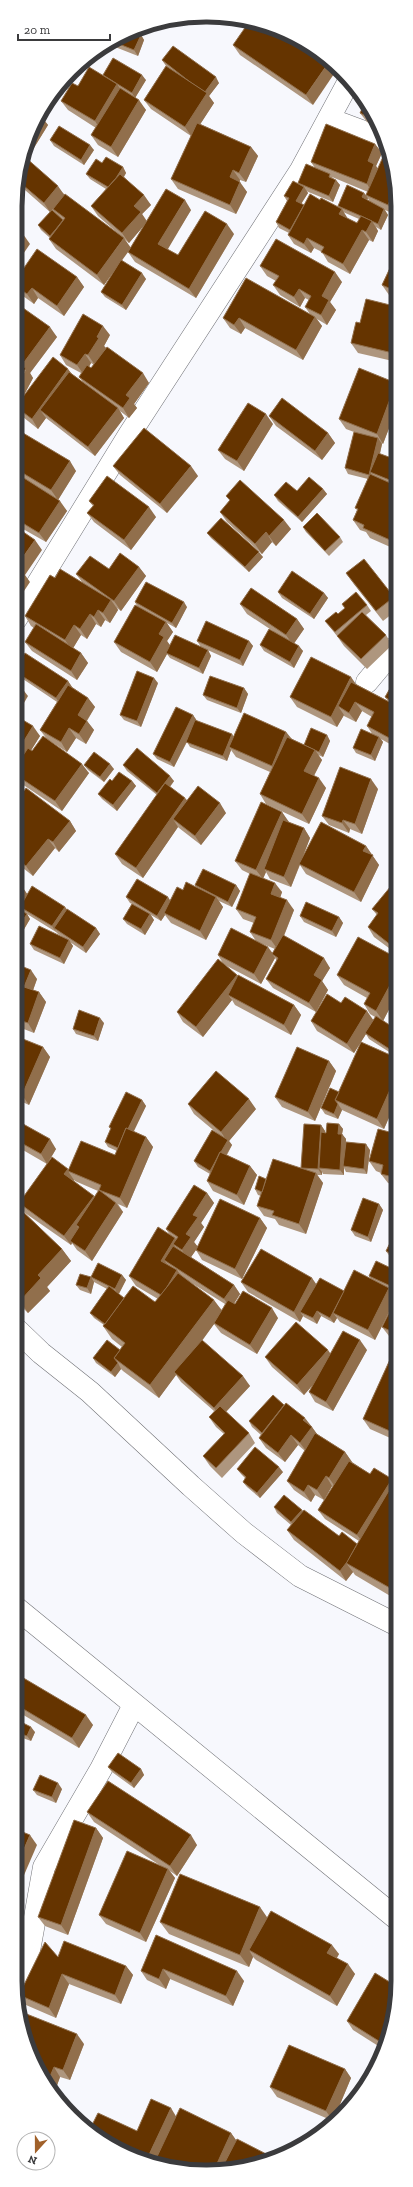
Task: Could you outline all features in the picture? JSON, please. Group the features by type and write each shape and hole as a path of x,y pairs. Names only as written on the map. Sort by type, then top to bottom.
{"street":[{"path":"22,609 129,436 301,170 346,86"},
{"path":"329,119 377,137"},
{"path":"367,682 391,653"},
{"path":"22,1335 41,1353 90,1392 185,1481 244,1533 300,1576 391,1622"},
{"path":"22,1612 391,1914"},
{"path":"22,1984 44,1867 101,1769 134,1705"}],"building":[{"path":"246,27 254,28 288,41 309,53 326,66 306,95 233,45"},
{"path":"141,35 134,50 119,44"},
{"path":"173,46 216,77 205,92 162,60"},
{"path":"113,58 142,75 132,93 103,75"},
{"path":"166,66 207,93 185,127 144,100"},
{"path":"89,67 117,84 95,121 61,101 72,83 78,86"},
{"path":"120,88 139,100 111,147 91,135"},
{"path":"362,108 368,117 360,113"},
{"path":"197,123 251,147 239,173 233,170 230,177 240,182 230,205 171,179"},
{"path":"326,124 375,144 368,161 374,164 367,184 311,162"},
{"path":"59,126 90,145 81,160 50,140"},
{"path":"384,155 391,194 388,205 366,195"},
{"path":"106,157 123,167 108,187 86,174 96,159 102,163"},
{"path":"28,160 58,186 44,203 23,185"},
{"path":"306,164 330,174 329,177 336,180 329,196 298,183"},
{"path":"120,174 144,195 134,206 141,212 122,233 91,206"},
{"path":"293,181 304,187 296,201 304,205 290,230 276,222 289,198 284,196"},
{"path":"347,185 364,193 362,197 384,209 378,224 338,206"},
{"path":"166,189 185,200 158,244 178,255 205,211 227,224 189,289 128,252"},
{"path":"65,194 124,238 97,275 49,239 65,218 53,209"},
{"path":"310,194 342,209 339,214 357,223 361,216 372,221 366,232 362,230 343,264 321,252 324,247 307,238 304,244 288,235"},
{"path":"52,210 63,220 50,236 38,225"},
{"path":"276,239 335,272 322,296 329,300 321,315 305,307 311,296 299,289 294,297 273,285 279,276 260,266"},
{"path":"37,249 77,277 57,306 32,288 27,294 22,290 22,271"},
{"path":"121,260 142,273 122,305 101,292"},
{"path":"391,266 391,289 382,285"},
{"path":"246,278 315,317 296,350 239,318 234,325 223,318"},
{"path":"366,299 391,305 391,353 351,343 356,322 360,323"},
{"path":"22,307 50,327 22,365"},
{"path":"83,314 103,326 97,337 99,338 88,355 85,354 77,365 60,355"},
{"path":"107,347 143,373 126,395 130,398 123,408 79,377 87,365 91,368"},
{"path":"53,357 68,369 32,419 22,412 22,398"},
{"path":"22,366 26,368 22,376"},
{"path":"359,368 391,381 391,396 377,434 339,419"},
{"path":"69,372 118,408 88,447 40,410"},
{"path":"282,398 328,433 315,451 269,416"},
{"path":"248,403 266,414 237,461 218,450"},
{"path":"144,428 191,466 160,504 113,466"},
{"path":"22,432 70,461 51,490 22,473"},
{"path":"354,432 378,438 369,475 345,468"},
{"path":"378,453 391,458 391,481 370,472"},
{"path":"370,474 391,483 390,540 363,528 364,525 353,520 358,509 355,508"},
{"path":"107,476 149,507 124,540 87,513 94,505 89,501"},
{"path":"22,477 60,501 39,533 22,523"},
{"path":"309,477 323,489 298,517 274,495 286,482 297,491"},
{"path":"240,480 284,520 269,536 266,532 255,544 220,512 230,500 226,496"},
{"path":"317,513 340,537 325,551 303,527"},
{"path":"221,518 259,552 245,567 207,533"},
{"path":"22,531 35,540 22,558"},
{"path":"120,553 139,567 114,601 76,574 90,556 109,569"},
{"path":"364,559 391,593 391,599 376,611 346,573"},
{"path":"60,569 111,600 103,613 98,610 94,617 90,614 80,629 74,625 65,640 25,616 50,575 55,578"},
{"path":"292,571 324,593 310,614 278,592"},
{"path":"146,582 184,602 172,623 135,602"},
{"path":"251,588 297,619 286,635 240,604"},
{"path":"356,592 367,605 335,632 325,621 336,612 338,614 345,608 342,604"},
{"path":"135,605 166,622 159,634 164,637 150,662 114,642"},
{"path":"362,612 386,635 361,659 337,636"},
{"path":"206,621 249,641 240,660 197,641"},
{"path":"36,624 81,653 71,671 25,642"},
{"path":"269,629 299,646 290,662 260,645"},
{"path":"175,635 208,650 199,668 166,653"},
{"path":"25,653 68,681 56,698 22,676 22,657"},
{"path":"311,657 351,677 331,717 290,697"},
{"path":"137,671 154,678 137,721 120,715"},
{"path":"210,676 244,688 237,708 203,695"},
{"path":"351,682 391,703 391,739 367,726 374,712 355,702 349,713 338,706"},
{"path":"68,685 88,698 78,715 87,721 79,734 69,728 61,742 40,730"},
{"path":"391,687 391,701 385,697"},
{"path":"176,707 193,715 170,762 153,754"},
{"path":"244,713 286,732 272,766 229,747"},
{"path":"22,720 33,726 22,744"},
{"path":"195,720 232,734 223,756 186,742"},
{"path":"311,728 327,735 319,752 304,745"},
{"path":"361,729 379,737 371,755 353,748"},
{"path":"43,736 82,764 55,801 22,779 22,757 28,748 32,751"},
{"path":"287,737 315,750 304,771 319,778 302,814 260,794"},
{"path":"137,748 170,776 157,793 123,765"},
{"path":"94,752 110,764 100,777 84,765"},
{"path":"340,767 371,779 355,824 343,820 342,823 322,816"},
{"path":"119,772 132,781 113,805 98,794 110,779 112,781"},
{"path":"165,783 185,798 136,868 115,854"},
{"path":"198,786 220,803 195,836 173,819"},
{"path":"26,788 70,821 53,842 48,839 26,866 22,863 22,794"},
{"path":"261,802 282,812 256,870 235,861"},
{"path":"283,820 304,828 284,877 264,869"},
{"path":"321,822 366,846 363,851 373,855 354,892 299,864"},
{"path":"203,869 236,885 228,902 195,885"},
{"path":"250,873 275,883 271,894 287,900 271,940 250,932 256,917 236,909"},
{"path":"137,879 168,897 157,916 126,897"},
{"path":"186,882 216,897 200,931 164,913 177,887 183,890"},
{"path":"32,886 65,907 52,926 22,908 22,904"},
{"path":"391,886 391,945 368,927 378,913 372,909"},
{"path":"306,902 339,917 332,931 300,916"},
{"path":"132,904 150,914 141,929 123,919"},
{"path":"67,909 96,928 83,947 54,928"},
{"path":"22,911 27,914 22,921"},
{"path":"39,926 69,940 60,958 30,944"},
{"path":"231,928 268,947 254,974 218,955"},
{"path":"283,935 324,958 314,975 322,980 309,1003 266,979 278,958 272,954"},
{"path":"358,937 391,955 391,983 376,1011 364,1004 370,993 337,975"},
{"path":"218,959 237,975 196,1027 177,1012"},
{"path":"22,966 31,970 24,987 39,992 28,1023 22,1021"},
{"path":"238,975 294,1005 284,1025 228,995"},
{"path":"327,994 341,1003 345,997 367,1011 347,1044 311,1021"},
{"path":"79,1010 100,1018 94,1036 73,1029"},
{"path":"376,1016 391,1026 391,1050 365,1033"},
{"path":"23,1039 43,1047 22,1095"},
{"path":"361,1042 391,1055 391,1088 377,1119 335,1100"},
{"path":"297,1047 329,1061 308,1112 275,1097"},
{"path":"216,1071 249,1099 221,1132 188,1104"},
{"path":"330,1088 339,1092 335,1100 338,1104 334,1114 321,1108"},
{"path":"126,1092 142,1100 128,1129 126,1128 118,1148 105,1142 111,1128 109,1127"},
{"path":"22,1123 50,1139 41,1154 22,1143"},
{"path":"327,1123 339,1124 338,1134 342,1134 340,1170 319,1168 321,1132 326,1133"},
{"path":"304,1124 321,1125 318,1169 301,1168"},
{"path":"126,1128 146,1137 120,1198 99,1190 101,1185 68,1171 81,1141 115,1155"},
{"path":"378,1129 391,1132 391,1176 381,1174 383,1165 369,1161"},
{"path":"212,1130 228,1140 210,1171 194,1161"},
{"path":"346,1142 366,1144 364,1169 343,1166"},
{"path":"220,1152 250,1166 237,1195 207,1181"},
{"path":"52,1157 68,1169 64,1174 94,1196 64,1236 22,1205 22,1199"},
{"path":"273,1159 316,1173 299,1224 272,1215 274,1211 257,1206"},
{"path":"259,1176 266,1179 262,1192 255,1189"},
{"path":"194,1185 207,1193 193,1215 198,1217 186,1234 191,1237 182,1250 173,1244 178,1237 166,1229"},
{"path":"99,1190 116,1203 85,1251 70,1241 79,1227 76,1225"},
{"path":"363,1198 379,1204 368,1237 351,1230"},
{"path":"220,1199 260,1218 235,1269 196,1250"},
{"path":"22,1211 62,1249 38,1275 41,1278 22,1299"},
{"path":"158,1227 175,1238 161,1261 177,1270 161,1295 129,1276"},
{"path":"391,1241 391,1254 386,1251"},
{"path":"173,1246 234,1285 224,1299 164,1260"},
{"path":"261,1249 312,1278 294,1312 241,1282"},
{"path":"376,1261 391,1268 391,1286 369,1276"},
{"path":"98,1263 122,1275 115,1289 91,1277"},
{"path":"354,1270 389,1288 368,1330 333,1313"},
{"path":"178,1273 214,1300 150,1385 114,1358 125,1343 103,1326 133,1286 155,1302"},
{"path":"80,1274 91,1277 87,1288 76,1285"},
{"path":"320,1278 344,1291 330,1318 317,1311 313,1318 300,1312"},
{"path":"109,1286 124,1298 105,1324 90,1313"},
{"path":"243,1291 272,1308 250,1345 214,1323 228,1300 235,1304"},
{"path":"391,1309 391,1331 382,1327"},
{"path":"296,1322 328,1350 297,1385 265,1357"},
{"path":"343,1331 360,1340 326,1402 309,1392"},
{"path":"107,1340 120,1350 114,1358 118,1363 111,1372 93,1358"},
{"path":"202,1340 243,1376 214,1408 174,1372"},
{"path":"391,1357 391,1432 363,1419"},
{"path":"273,1395 284,1405 262,1433 249,1421"},
{"path":"286,1403 305,1418 303,1420 312,1427 300,1443 291,1435 278,1453 259,1438"},
{"path":"220,1406 249,1433 216,1468 203,1456 225,1433 209,1417"},
{"path":"315,1433 345,1452 329,1478 326,1476 317,1490 308,1485 304,1492 287,1481"},
{"path":"255,1447 279,1467 257,1493 243,1482 246,1477 237,1469"},
{"path":"349,1461 370,1474 374,1468 391,1478 357,1535 318,1510"},
{"path":"391,1487 391,1589 346,1563"},
{"path":"284,1495 302,1510 291,1522 274,1507"},
{"path":"304,1510 339,1536 342,1532 357,1544 340,1571 287,1530"},
{"path":"22,1677 86,1715 72,1738 22,1708"},
{"path":"22,1722 31,1727 27,1736 22,1734"},
{"path":"118,1753 141,1769 131,1783 108,1767"},
{"path":"40,1775 58,1783 52,1797 33,1790"},
{"path":"108,1781 191,1835 170,1866 87,1812"},
{"path":"74,1820 96,1828 61,1925 38,1917"},
{"path":"22,1832 30,1835 22,1854"},
{"path":"127,1851 168,1869 140,1933 99,1915"},
{"path":"180,1874 260,1907 240,1955 160,1922"},
{"path":"271,1911 332,1945 327,1953 348,1964 330,1996 249,1950"},
{"path":"156,1935 237,1971 226,1996 163,1969 159,1979 141,1971"},
{"path":"64,1941 126,1966 115,1995 62,1974 49,2008 23,1997 22,1989 45,1942 58,1957"},
{"path":"375,1973 391,1983 391,1993 385,2028 380,2042 347,2021"},
{"path":"26,2014 77,2034 63,2070 54,2067 50,2077 36,2051 28,2028"},
{"path":"289,2045 345,2069 326,2111 270,2087"},
{"path":"151,2099 171,2108 149,2156 125,2146 92,2125 98,2113 137,2131"},
{"path":"180,2108 231,2133 216,2165 194,2165 156,2158"},
{"path":"237,2139 267,2155 254,2159 224,2164"}]}
